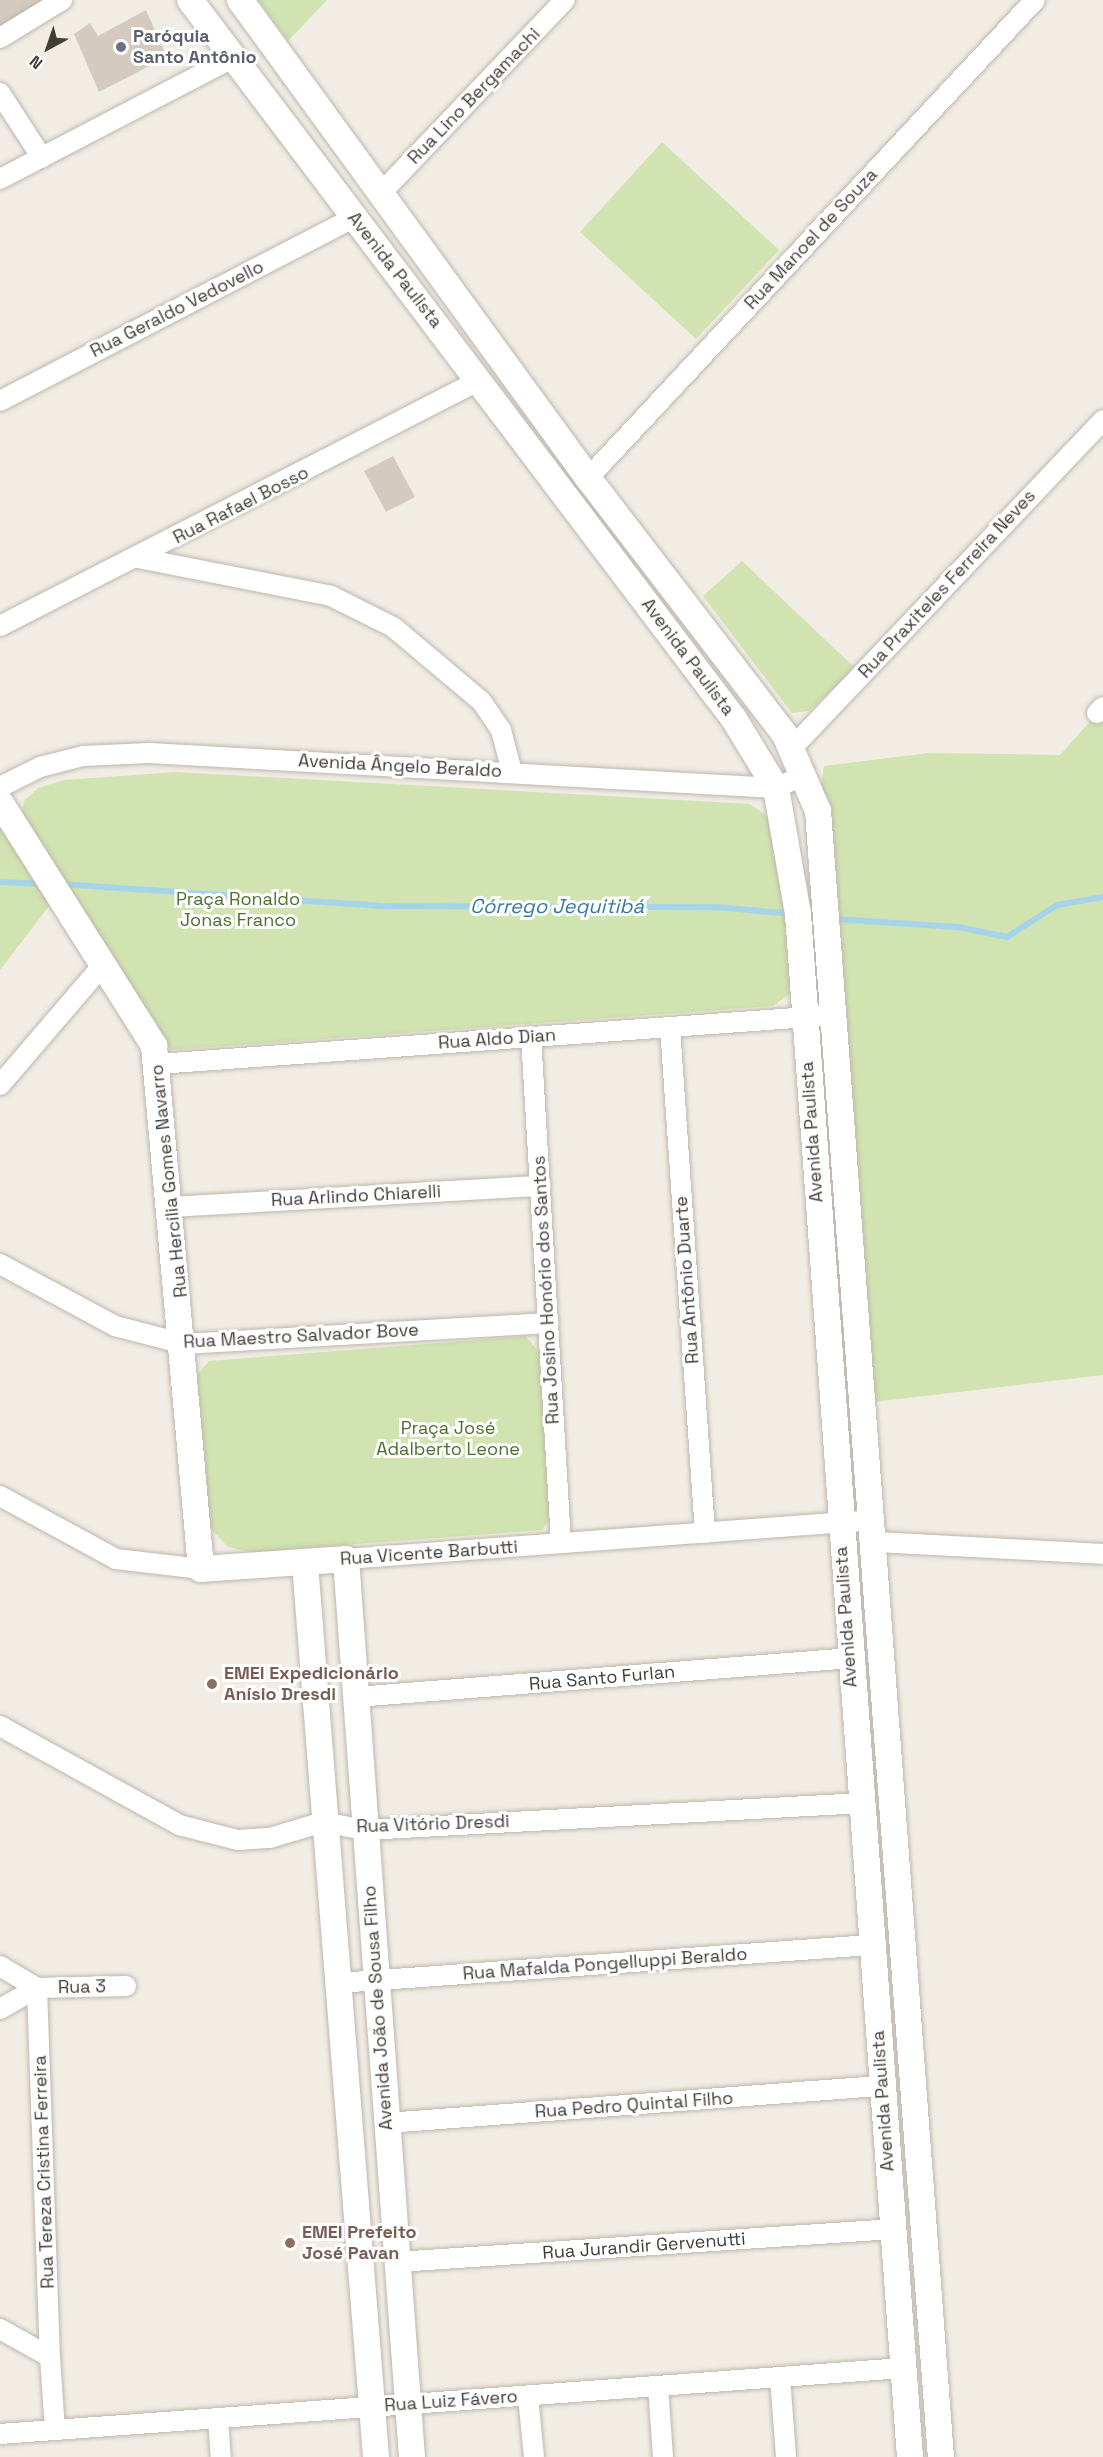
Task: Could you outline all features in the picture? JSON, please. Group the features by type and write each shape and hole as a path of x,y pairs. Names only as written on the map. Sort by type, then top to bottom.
{"street":[{"path":"0,38 62,0"},
{"name":"Avenida Paulista","path":"190,0 735,719 776,788 791,853 848,1658 910,2457"},
{"name":"Avenida Paulista","path":"240,0 588,478 792,748 804,775 823,834 941,2457"},
{"name":"Rua Lino Bergamachi","path":"382,192 565,0"},
{"name":"Rua Manoel de Souza","path":"588,478 1035,0"},
{"path":"0,179 234,57"},
{"path":"0,93 42,158"},
{"name":"Rua Geraldo Vedovello","path":"0,401 355,217"},
{"name":"Rua Rafael Bosso","path":"0,626 138,558 480,380"},
{"name":"Rua Praxiteles Ferreira Neves","path":"792,748 1103,421"},
{"path":"138,558 331,596 393,627 482,702 501,730 512,772"},
{"name":"Avenida Ângelo Beraldo","path":"0,787 40,767 82,756 149,753 776,788 804,775"},
{"name":"Rua Hercília Gomes Navarro","path":"0,802 154,1046 158,1064 172,1207 201,1569"},
{"path":"0,1085 103,965"},
{"name":"Rua Aldo Dian","path":"158,1064 836,1015"},
{"name":"Rua Antônio Duarte","path":"669,1027 705,1533"},
{"name":"Rua Josino Honório dos Santos","path":"531,1036 561,1543"},
{"name":"Rua Arlindo Chiarelli","path":"172,1207 540,1186"},
{"name":"Rua Maestro Salvador Bove","path":"0,1264 115,1326 184,1344 548,1323"},
{"name":"Rua Vicente Barbutti","path":"0,1496 116,1559 201,1569 305,1564 346,1559 840,1523 875,1531 1103,1554"},
{"name":"Avenida João de Sousa Filho","path":"346,1559 412,2457"},
{"name":"Avenida João de Sousa Filho","path":"305,1564 323,1822 376,2457"},
{"name":"Rua Santo Furlan","path":"356,1697 848,1658"},
{"name":"Rua Vitório Dresdi","path":"0,1726 179,1826 238,1840 270,1838 323,1822 365,1830 861,1803"},
{"name":"Rua Mafalda Pongelluppi Beraldo","path":"338,1983 871,1946"},
{"path":"0,1966 38,1988"},
{"name":"Rua 3","path":"38,1988 126,1986"},
{"path":"0,2009 38,1988"},
{"name":"Rua Tereza Cristina Ferreira","path":"38,1988 50,2357 55,2430"},
{"name":"Rua Pedro Quintal Filho","path":"387,2123 882,2086"},
{"name":"Rua Jurandir Gervenutti","path":"397,2262 892,2229"},
{"path":"0,2329 50,2357"},
{"name":"Rua Luiz Fávero","path":"0,2434 902,2368"},
{"path":"780,2377 786,2457"},
{"path":"657,2386 663,2457"},
{"path":"528,2396 534,2457"},
{"path":"218,2418 221,2457"}],"green space":[{"path":"258,0 327,0 288,41"},
{"path":"662,142 779,250 696,339 580,232"},
{"path":"742,561 855,668 809,711 792,713 703,596"},
{"path":"1103,707 1103,1375 865,1403 818,811 824,766 929,753 1060,755"},
{"name":"Praça Ronaldo Jonas Franco","path":"177,772 750,804 774,821 795,962 792,992 773,1006 171,1050 22,813 24,801 38,788 64,780"},
{"path":"0,808 50,905 0,970"},
{"name":"Praça José Adalberto Leone","path":"526,1336 540,1354 551,1517 542,1530 251,1552 228,1547 209,1527 197,1375 209,1361"}],"building":[{"path":"0,0 46,0 0,30"},
{"name":"Paróquia Santo Antônio","path":"146,10 167,57 99,92 74,34 90,23 98,36"},
{"path":"393,456 415,497 386,512 364,471"}],"waterway":[{"name":"Córrego Jequitibá","path":"0,882 44,884"},
{"name":"Córrego Jequitibá","path":"60,884 379,906 716,907 793,914"},
{"name":"Córrego Jequitibá","path":"833,919 958,927 1007,937 1057,905 1103,897"}],"place":[{"name":"Paróquia Santo Antônio","path":"121,47"},
{"name":"EMEI Expedicionário Anísio Dresdi","path":"212,1684"},
{"name":"EMEI Prefeito José Pavan","path":"290,2243"}]}
